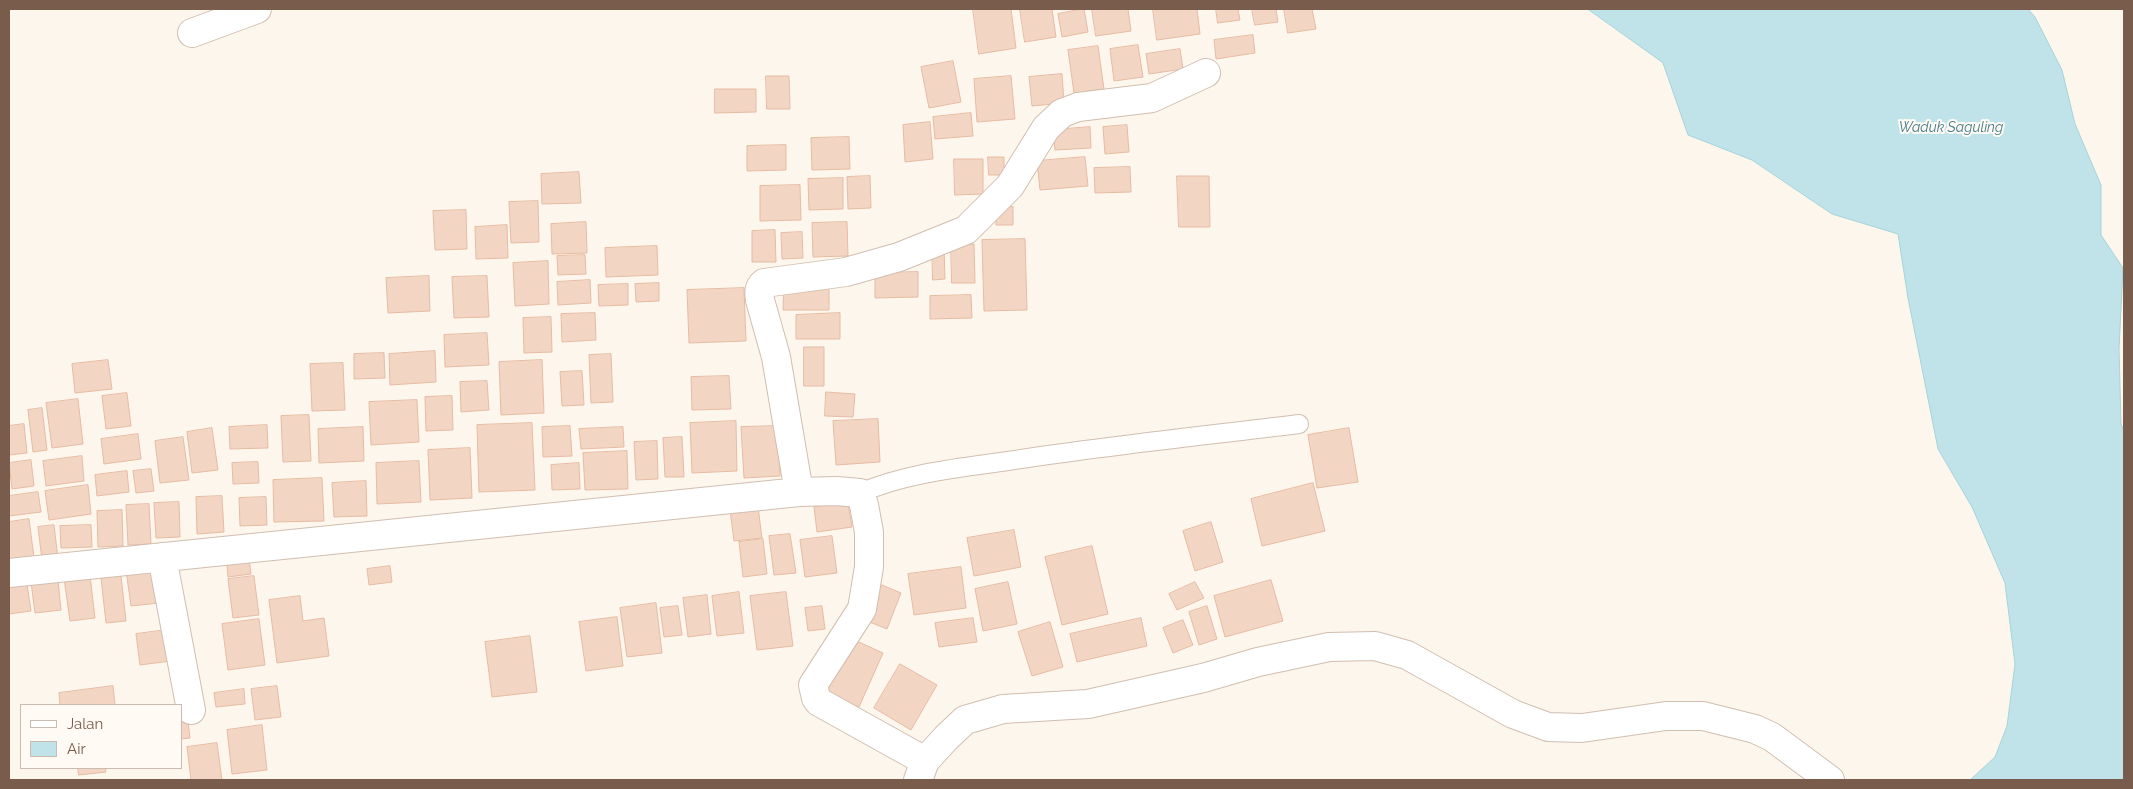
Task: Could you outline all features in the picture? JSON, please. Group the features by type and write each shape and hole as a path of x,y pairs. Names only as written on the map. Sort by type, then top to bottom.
{"street":[{"path":"192,33 258,9"},
{"path":"799,492 776,357 760,300 759,292 761,285 764,283 846,272 899,257 966,230 1010,186 1046,128 1062,113 1078,107 1152,98 1206,73"},
{"path":"9,573 799,492 836,490 860,493 869,532 869,566 862,609 813,686 814,692 819,702 922,771 946,738 965,720 1003,710 1088,704 1203,678 1258,662 1329,647 1375,646 1407,655 1513,714 1548,727 1582,728 1666,716 1703,716 1755,729 1772,737 1830,780"},
{"path":"162,557 191,710"}],"lane":[{"path":"860,493 884,483 939,471 1045,455 1298,424"}],"water":[{"name":"Waduk Saguling","path":"1588,9 2028,9 2035,17 2062,70 2075,124 2101,185 2101,235 2123,268 2119,349 2121,424 2124,431 2124,780 1970,780 1995,757 2007,726 2015,664 2005,583 1972,507 1938,449 1908,298 1898,234 1832,214 1752,160 1688,135 1663,63"}],"building":[{"path":"973,9 1011,9 1016,48 979,54"},
{"path":"1020,9 1052,9 1056,37 1025,42"},
{"path":"1084,9 1088,32 1062,37 1058,14"},
{"path":"1092,9 1128,9 1131,31 1096,36"},
{"path":"1153,9 1197,9 1200,34 1157,40"},
{"path":"1216,9 1238,9 1240,20 1218,23"},
{"path":"1252,9 1276,9 1278,22 1255,25"},
{"path":"1284,9 1312,9 1316,29 1288,33"},
{"path":"1253,35 1255,53 1216,59 1214,40"},
{"path":"1138,45 1143,77 1114,81 1110,49"},
{"path":"1098,46 1104,89 1074,93 1068,50"},
{"path":"1180,49 1183,69 1149,74 1146,54"},
{"path":"953,61 961,102 929,108 921,67"},
{"path":"1062,74 1064,103 1032,106 1029,77"},
{"path":"766,76 789,76 790,109 767,109"},
{"path":"1011,76 1015,119 977,122 974,79"},
{"path":"715,89 756,89 756,112 715,113"},
{"path":"971,113 973,136 935,139 933,117"},
{"path":"930,122 933,159 905,162 903,125"},
{"path":"1127,125 1129,152 1105,154 1103,127"},
{"path":"1090,127 1091,148 1055,150 1053,130"},
{"path":"849,137 850,169 812,170 811,138"},
{"path":"786,145 786,170 747,171 747,146"},
{"path":"988,157 1004,157 1004,175 989,175"},
{"path":"1085,157 1088,186 1040,190 1037,161"},
{"path":"954,159 983,159 983,194 955,195"},
{"path":"1130,167 1131,192 1095,193 1094,168"},
{"path":"579,172 581,203 542,204 541,174"},
{"path":"870,176 871,208 848,209 847,177"},
{"path":"1177,176 1209,176 1210,227 1179,227"},
{"path":"843,178 843,209 809,210 808,179"},
{"path":"800,185 801,220 760,221 760,186"},
{"path":"538,201 539,242 511,243 509,202"},
{"path":"1013,207 1013,225 996,225 996,208"},
{"path":"466,210 467,249 435,250 433,211"},
{"path":"586,222 587,253 552,254 551,224"},
{"path":"847,222 848,256 813,257 812,223"},
{"path":"507,225 508,258 476,259 475,227"},
{"path":"775,230 776,262 752,262 752,231"},
{"path":"802,232 803,258 782,259 781,233"},
{"path":"1025,239 1027,310 984,311 982,240"},
{"path":"951,244 974,244 975,283 952,283"},
{"path":"657,246 658,275 606,277 605,248"},
{"path":"932,247 944,247 945,279 933,280"},
{"path":"585,255 586,274 558,275 557,256"},
{"path":"548,261 549,304 515,306 513,263"},
{"path":"918,272 918,297 875,298 875,273"},
{"path":"429,276 430,311 388,313 386,278"},
{"path":"487,276 489,317 454,318 452,277"},
{"path":"590,280 591,303 558,305 557,282"},
{"path":"829,281 829,310 783,310 784,282"},
{"path":"659,283 659,301 636,302 635,284"},
{"path":"628,284 628,305 599,306 598,285"},
{"path":"744,288 746,341 689,343 687,290"},
{"path":"971,295 972,318 930,319 930,296"},
{"path":"595,313 596,340 562,342 561,314"},
{"path":"840,313 840,339 796,339 796,315"},
{"path":"551,317 552,352 524,353 523,318"},
{"path":"487,333 489,365 445,367 444,335"},
{"path":"804,347 824,347 824,386 804,386"},
{"path":"435,351 436,382 390,385 389,354"},
{"path":"384,353 385,378 354,379 354,354"},
{"path":"611,354 613,402 591,403 589,355"},
{"path":"108,360 112,389 75,393 72,364"},
{"path":"542,360 544,413 501,415 499,362"},
{"path":"343,363 345,410 312,411 310,364"},
{"path":"582,371 584,405 562,406 560,372"},
{"path":"729,376 731,409 692,410 691,377"},
{"path":"487,381 489,410 461,412 460,382"},
{"path":"826,392 855,394 853,417 825,416"},
{"path":"127,393 131,426 106,429 102,396"},
{"path":"452,396 453,430 426,431 425,397"},
{"path":"78,399 83,444 52,448 46,403"},
{"path":"417,400 419,442 371,445 369,402"},
{"path":"42,408 47,450 33,452 28,410"},
{"path":"309,415 311,461 283,462 281,416"},
{"path":"878,419 880,462 836,465 833,421"},
{"path":"736,421 737,471 692,473 690,423"},
{"path":"532,423 535,490 479,492 477,425"},
{"path":"24,424 27,453 9,455 9,426"},
{"path":"267,425 268,448 230,449 229,427"},
{"path":"570,426 572,456 543,457 542,427"},
{"path":"778,426 780,476 744,478 741,427"},
{"path":"363,427 364,461 319,463 318,429"},
{"path":"623,427 624,447 581,449 579,429"},
{"path":"212,428 218,470 192,473 187,432"},
{"path":"1349,428 1358,482 1317,488 1308,435"},
{"path":"138,434 141,459 104,464 101,439"},
{"path":"183,437 189,480 160,483 155,441"},
{"path":"682,437 684,477 665,477 663,438"},
{"path":"657,441 658,479 636,480 634,442"},
{"path":"470,448 472,498 430,500 428,450"},
{"path":"627,451 628,489 585,490 583,453"},
{"path":"82,456 84,481 46,486 43,461"},
{"path":"31,460 34,486 12,489 9,463"},
{"path":"419,461 421,502 377,504 376,463"},
{"path":"258,462 259,483 233,484 232,463"},
{"path":"579,463 580,489 552,490 551,465"},
{"path":"151,469 154,491 136,493 133,471"},
{"path":"127,471 129,492 97,496 95,475"},
{"path":"322,478 324,521 274,522 273,480"},
{"path":"366,481 367,516 334,517 332,483"},
{"path":"1313,483 1325,531 1262,546 1251,499"},
{"path":"88,485 91,514 49,520 45,491"},
{"path":"38,492 41,512 9,516 9,496"},
{"path":"222,496 224,532 197,534 196,497"},
{"path":"266,497 267,525 240,526 239,498"},
{"path":"757,499 762,538 734,541 729,502"},
{"path":"179,502 180,537 156,538 154,503"},
{"path":"848,503 852,527 817,532 814,507"},
{"path":"149,504 151,544 128,545 126,505"},
{"path":"122,510 123,546 98,547 97,511"},
{"path":"29,519 35,565 9,568 9,522"},
{"path":"1211,522 1223,562 1195,571 1183,531"},
{"path":"54,525 58,559 42,560 38,527"},
{"path":"91,525 92,547 61,548 60,526"},
{"path":"1014,530 1021,567 974,576 967,538"},
{"path":"790,534 796,573 774,575 769,536"},
{"path":"832,536 837,573 805,577 800,540"},
{"path":"763,539 767,574 743,577 739,542"},
{"path":"1092,546 1108,614 1062,625 1045,557"},
{"path":"248,551 251,574 228,577 226,554"},
{"path":"390,566 392,582 369,585 367,569"},
{"path":"89,567 95,618 70,621 63,571"},
{"path":"120,567 126,621 106,623 100,569"},
{"path":"155,567 159,603 131,606 126,570"},
{"path":"961,567 966,608 914,615 908,574"},
{"path":"57,570 61,610 35,613 30,574"},
{"path":"254,576 259,615 233,618 228,579"},
{"path":"26,577 31,611 9,614 9,579"},
{"path":"1271,580 1283,621 1225,637 1214,596"},
{"path":"1008,582 1017,624 983,631 975,589"},
{"path":"1195,582 1204,598 1177,610 1169,594"},
{"path":"882,585 901,593 887,629 867,621"},
{"path":"739,592 744,633 717,636 712,596"},
{"path":"786,592 793,646 757,650 750,596"},
{"path":"707,595 711,634 688,637 683,598"},
{"path":"300,596 303,621 324,618 329,656 277,663 269,600"},
{"path":"656,603 662,653 627,657 620,608"},
{"path":"678,606 682,635 664,637 660,608"},
{"path":"822,606 825,629 808,631 805,608"},
{"path":"1207,606 1217,639 1199,645 1189,612"},
{"path":"617,617 623,666 586,671 579,622"},
{"path":"973,618 977,642 939,647 935,623"},
{"path":"1141,618 1147,646 1077,662 1070,634"},
{"path":"259,619 265,665 228,670 222,624"},
{"path":"1183,620 1193,645 1173,653 1163,628"},
{"path":"1050,622 1063,667 1032,676 1018,632"},
{"path":"174,629 178,660 140,665 136,634"},
{"path":"530,636 537,692 492,697 485,642"},
{"path":"850,638 883,653 859,707 825,692"},
{"path":"900,664 937,685 911,730 874,708"},
{"path":"113,686 115,704 60,704 59,693"},
{"path":"277,686 281,717 255,720 251,689"},
{"path":"244,689 245,704 216,707 214,693"},
{"path":"187,713 190,738 182,739 182,714"},
{"path":"262,725 267,770 232,774 227,730"},
{"path":"217,743 222,780 191,780 187,747"},
{"path":"78,769 105,769 106,772 79,775"}]}
